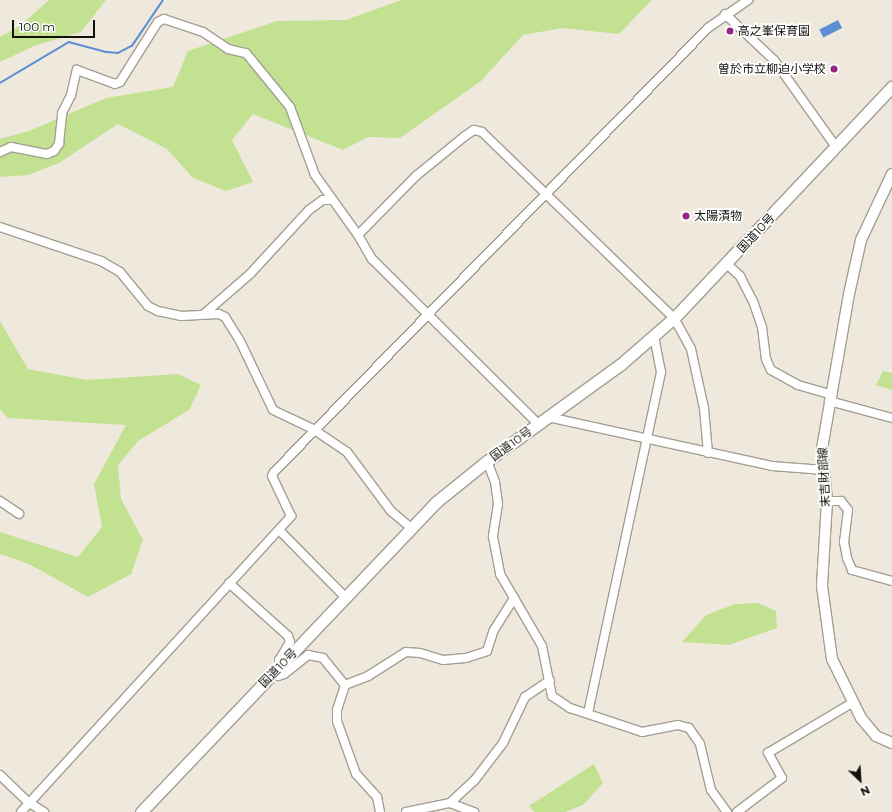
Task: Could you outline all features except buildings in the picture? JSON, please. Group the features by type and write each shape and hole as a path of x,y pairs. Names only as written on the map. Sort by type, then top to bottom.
{"highway":[{"name":"国道10号","path":"141,812 411,528 452,488 654,336 674,318 727,264 892,87"}],"main road":[{"name":"末吉財部線","path":"892,174 861,240 830,398 822,449 827,501 823,554 824,609 832,658 852,703 869,729 876,736 892,743"}],"street":[{"path":"21,812 28,802 291,516 272,476 313,429 708,28 725,14 748,0"},
{"path":"725,14 774,60 836,147"},
{"path":"0,152 11,147 47,154 54,151 59,144 62,113 71,95 77,70 115,84 120,82 158,22 164,19 203,32 228,49 246,53 290,107 315,176 358,235 372,259 538,424"},
{"path":"358,235 416,176 474,130 482,132 674,318 691,349 704,408 708,453"},
{"path":"204,314 250,274 309,210 323,200 332,200"},
{"path":"0,227 101,260 120,272 148,306 158,311 181,316 219,314 230,323 273,410 313,429 347,452 391,511 411,528"},
{"path":"727,264 740,276 753,301 762,327 766,359 771,370 798,385 830,398 892,418"},
{"path":"588,713 648,440 661,372 654,336"},
{"path":"548,417 772,466 824,470"},
{"path":"487,461 495,482 498,504 493,526 494,545 500,574 542,646 554,698 570,708 642,732 678,725 689,728 700,744 711,790 728,812"},
{"path":"0,501 19,514"},
{"path":"827,501 841,501 848,510 844,542 847,558 852,570 892,581"},
{"path":"279,530 345,597"},
{"path":"229,583 288,636 290,642 279,660 276,670 278,676 284,674 308,655 323,658 345,685"},
{"path":"345,685 368,676 406,652 420,653 443,660 466,658 487,651 494,630 514,598"},
{"path":"450,803 474,780 503,743 525,697 550,680"},
{"path":"345,685 337,710 338,721 356,774 377,797 380,812"},
{"path":"737,812 782,778 768,753 852,703"},
{"path":"0,775 28,802 44,812"},
{"path":"406,812 450,803 474,812"}],"green space":[{"path":"49,0 106,0 81,32 34,46 0,62 0,37 21,25"},
{"path":"401,0 652,0 619,34 562,28 523,35 481,81 400,138 368,137 343,150 253,114 232,140 253,182 226,191 193,178 167,149 118,124 59,163 28,175 0,177 0,139 29,131 106,98 173,87 188,51 277,21 346,20"},
{"path":"0,321 28,369 87,380 178,374 201,385 189,410 138,441 118,465 121,499 143,540 131,574 88,597 29,564 0,554 0,532 78,557 102,527 94,484 126,425 8,418 0,410"},
{"path":"883,371 892,373 892,390 876,385"},
{"path":"758,603 776,611 777,628 729,645 682,642 706,615 735,604"},
{"path":"594,764 603,783 583,805 565,812 535,812 529,806"}],"water":[{"path":"838,20 842,28 823,38 819,30"}],"waterway":[{"path":"0,83 69,42 107,52 118,53 132,46 163,0"}],"place":[{"name":"高之峯保育園","path":"730,31"},
{"name":"曽於市立柳迫小学校","path":"834,69"},
{"name":"太陽漬物","path":"686,216"}]}
